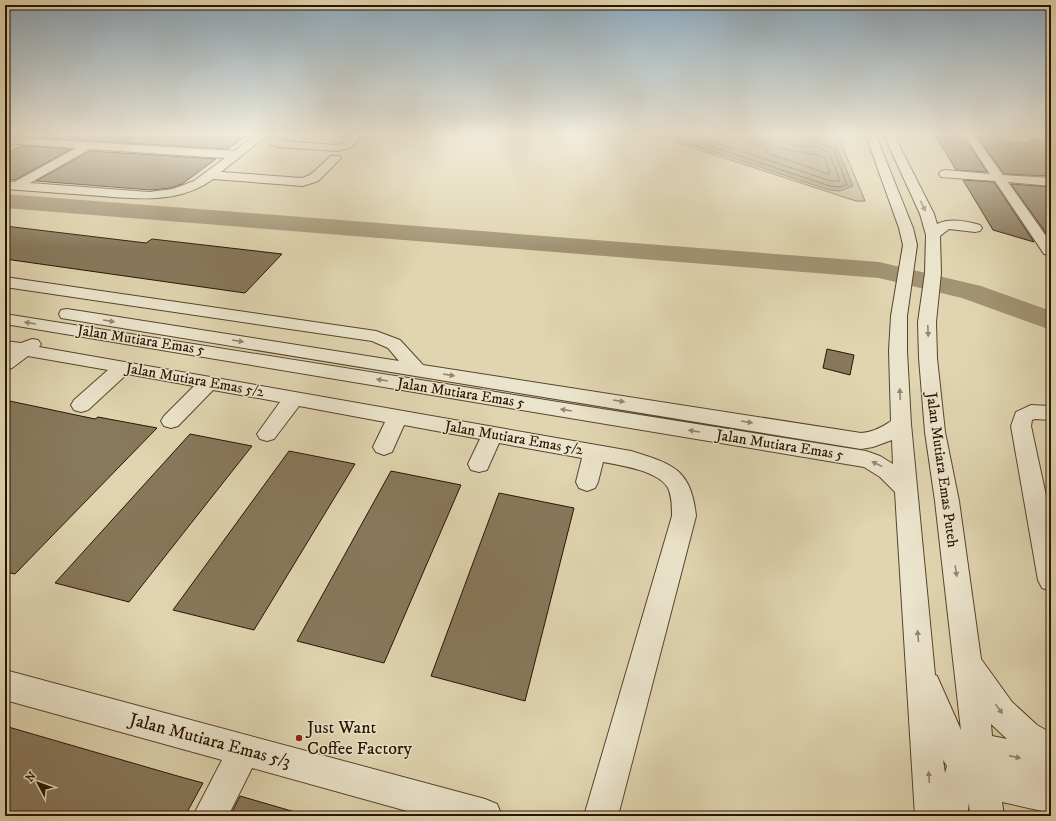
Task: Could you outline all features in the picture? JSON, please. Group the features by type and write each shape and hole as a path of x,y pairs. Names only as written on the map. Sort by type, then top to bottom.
{"street":[{"path":"10,186 38,171"},
{"path":"10,186 149,196 175,192 198,184 217,171"},
{"path":"212,175 303,182 314,178 321,171"},
{"path":"885,171 906,228 910,245 899,316 898,351 901,424 922,674 932,816"},
{"name":"Jalan Mutiara Emas Puteh","path":"906,171 927,214 933,235 932,282 927,322 928,358 935,432 947,501 969,666 977,765 987,816"},
{"path":"994,171 1049,251"},
{"path":"945,174 1051,182"},
{"path":"933,235 938,228 946,224 975,228"},
{"path":"5,282 376,336 387,341 401,351 416,370"},
{"name":"Jalan Mutiara Emas 5","path":"5,305 861,440 875,440 888,434 901,424"},
{"path":"5,364 15,347 56,327 71,315"},
{"name":"Jalan Mutiara Emas 5","path":"5,319 866,459 879,463 888,470 906,489"},
{"path":"355,360 373,353 384,346 387,341"},
{"name":"Jalan Mutiara Emas 5/2","path":"15,347 631,459 653,467 671,477 678,484 683,499 684,516 601,816"},
{"path":"81,405 123,366"},
{"path":"171,421 209,382"},
{"path":"267,434 294,398"},
{"path":"1050,568 1021,426 1023,418 1031,412 1051,413"},
{"path":"384,447 398,416"},
{"path":"479,464 493,434"},
{"path":"587,482 594,452"},
{"path":"969,666 1001,713 1026,736 1051,751"},
{"path":"922,674 944,728 962,759 1051,797"},
{"name":"Jalan Mutiara Emas 5/3","path":"5,685 484,816"},
{"path":"210,816 245,750"},
{"path":"950,816 958,778 977,765 1051,765"}],"shaded area":[{"path":"765,171 853,171 865,201 856,201"}],"water":[{"path":"773,171 847,171 853,186 840,191 829,190"}],"building":[{"path":"5,171 31,171 15,180 5,179"},
{"path":"53,171 199,171 182,184 170,188 152,190 36,181"},
{"path":"1002,171 1051,171 1051,176 1004,174"},
{"path":"963,180 994,182 1034,242 993,230"},
{"path":"1011,184 1051,187 1051,240"},
{"path":"5,226 146,243 152,239 282,254 245,293 5,259"},
{"path":"827,349 854,355 850,375 823,368"},
{"path":"5,400 95,419 98,417 157,428 15,574 5,572"},
{"path":"190,434 252,446 129,602 55,583"},
{"path":"289,451 355,464 254,630 173,610"},
{"path":"391,471 461,485 384,663 297,641"},
{"path":"499,493 574,508 525,701 431,676"},
{"path":"5,726 203,783 185,816 5,816"},
{"path":"240,796 295,812 294,816 230,816"}],"waterway":[{"path":"5,201 879,270 971,292 1051,321"}],"place":[{"name":"Just Want Coffee Factory","path":"299,738"}]}
